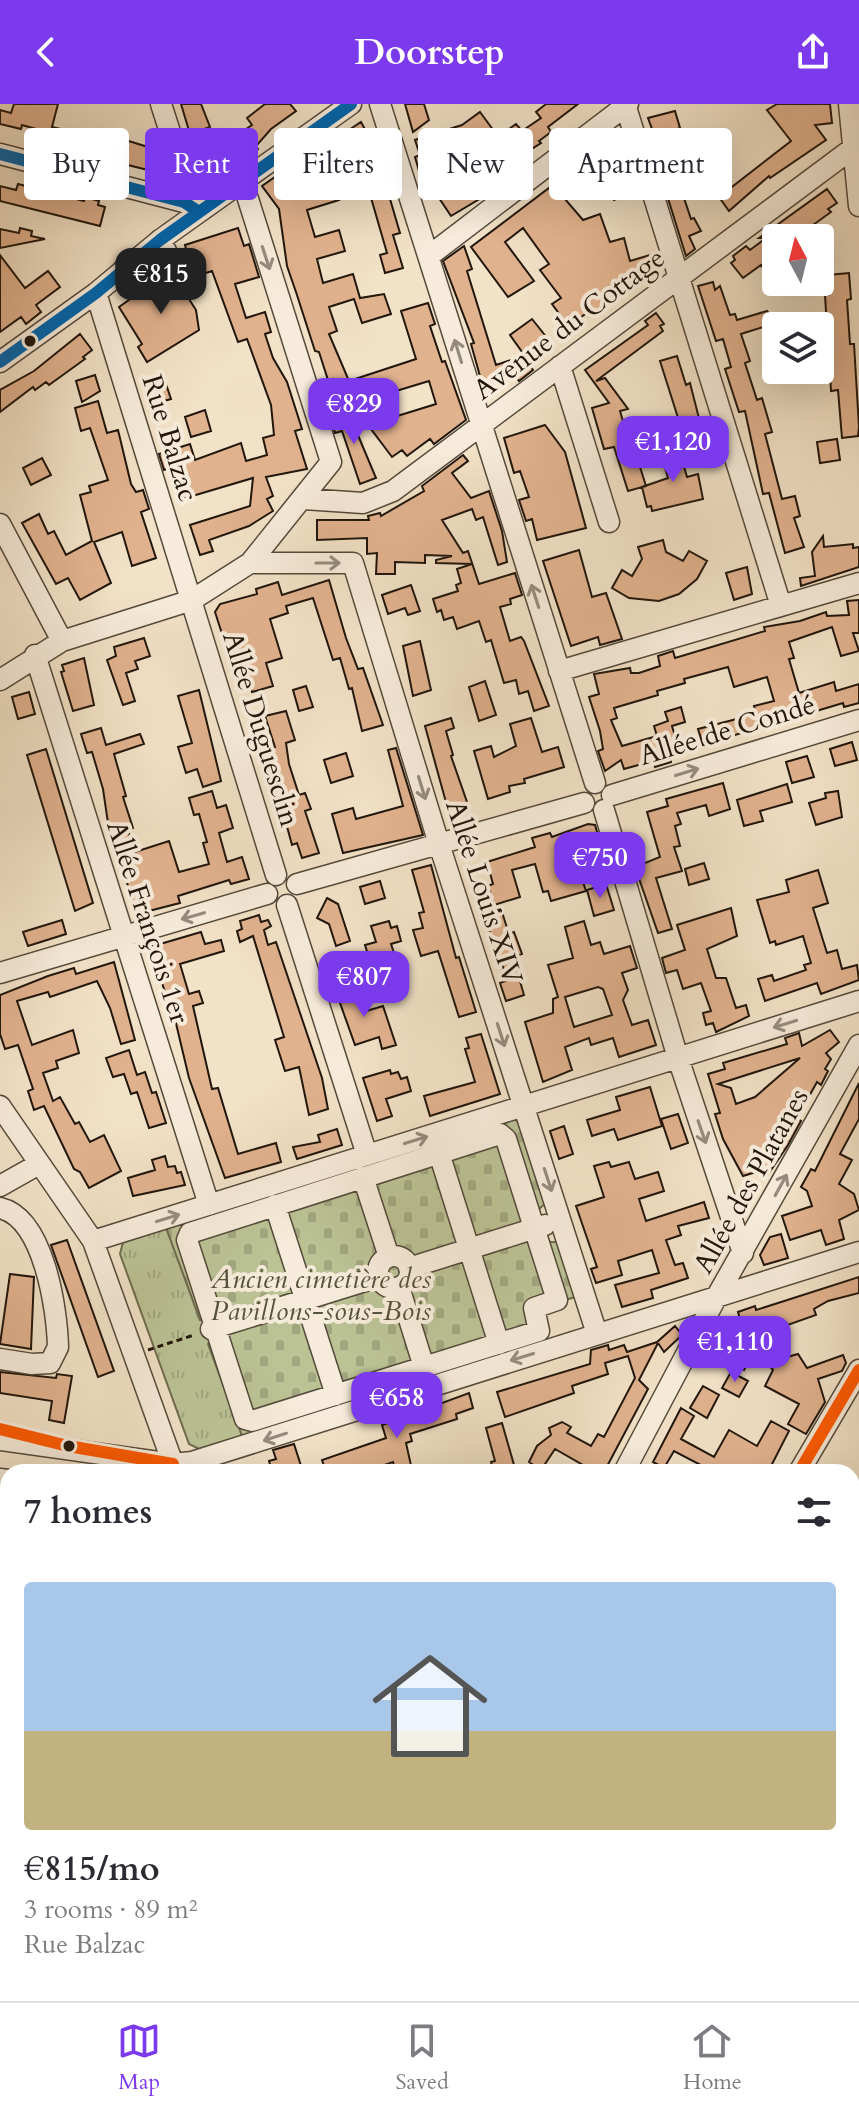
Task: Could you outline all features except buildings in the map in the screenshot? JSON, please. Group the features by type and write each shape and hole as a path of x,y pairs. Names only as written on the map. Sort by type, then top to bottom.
{"street":[{"path":"161,104 191,207"},
{"path":"258,172 351,104"},
{"path":"380,104 559,671 604,796 678,1058 743,1253"},
{"path":"849,104 859,206"},
{"path":"429,256 626,105 676,279 781,606"},
{"name":"Avenue du Cottage","path":"304,499 363,503 380,499 853,148"},
{"path":"0,154 191,207"},
{"path":"0,362 96,293 160,240 191,207 206,200"},
{"path":"0,680 35,655 62,641 192,600 250,563 331,462 248,200"},
{"name":"Rue Balzac","path":"96,293 192,600"},
{"path":"560,366 609,522"},
{"path":"0,524 62,641"},
{"name":"Allée Louis XIV","path":"250,563 353,563 439,844 597,1334"},
{"path":"559,671 859,583"},
{"name":"Allée Duguesclin","path":"192,600 276,875"},
{"name":"Allée François 1er","path":"35,655 209,1205"},
{"name":"Allée de Condé","path":"604,796 859,720"},
{"path":"297,884 584,803 585,790 604,796"},
{"path":"276,875 291,877 297,884 297,894 287,905 273,902 267,894 267,885 276,875"},
{"path":"0,973 267,894"},
{"path":"287,905 367,1155"},
{"path":"93,1241 859,1001"},
{"name":"Allée des Platanes","path":"628,1464 717,1296 859,1045"},
{"path":"0,1106 8,1133 39,1164 93,1241 171,1464"},
{"path":"504,1135 557,1300 534,1308 539,1327 537,1332 247,1420 213,1328 188,1235 363,1177 504,1135"},
{"path":"439,1153 499,1344"},
{"path":"5,1178 39,1164"},
{"path":"363,1177 389,1257"},
{"path":"275,1205 336,1395"},
{"path":"0,1208 25,1221 37,1238 58,1331 58,1347 50,1363 32,1364 0,1359"},
{"path":"409,1268 561,1220"},
{"path":"186,1464 859,1252"},
{"path":"389,1257 403,1259 409,1268 407,1281 399,1287 389,1287 378,1277 381,1262 389,1257"},
{"path":"213,1328 378,1277"},
{"path":"399,1287 424,1367"},
{"path":"804,1464 859,1370"},
{"path":"817,1464 859,1389"},
{"path":"123,1455 140,1447 152,1435 154,1413"},
{"path":"0,1429 68,1446"},
{"path":"0,1440 68,1446 157,1464"}],"path":[{"path":"133,1355 213,1328"}],"green space":[{"name":"Ancien cimetière des Pavillons-sous-Bois","path":"514,1119 520,1122 546,1203 539,1209 542,1233 550,1242 559,1242 575,1297 537,1309 546,1340 242,1436 166,1228"},
{"path":"166,1228 200,1320 206,1321 212,1339 208,1344 242,1436 199,1449 189,1444 120,1254 123,1242"}],"transit line":[{"path":"0,362 96,293 160,240 351,104"},
{"path":"0,154 184,202 199,212"},
{"path":"804,1464 859,1370"},
{"path":"0,1429 68,1446 173,1464"}]}
